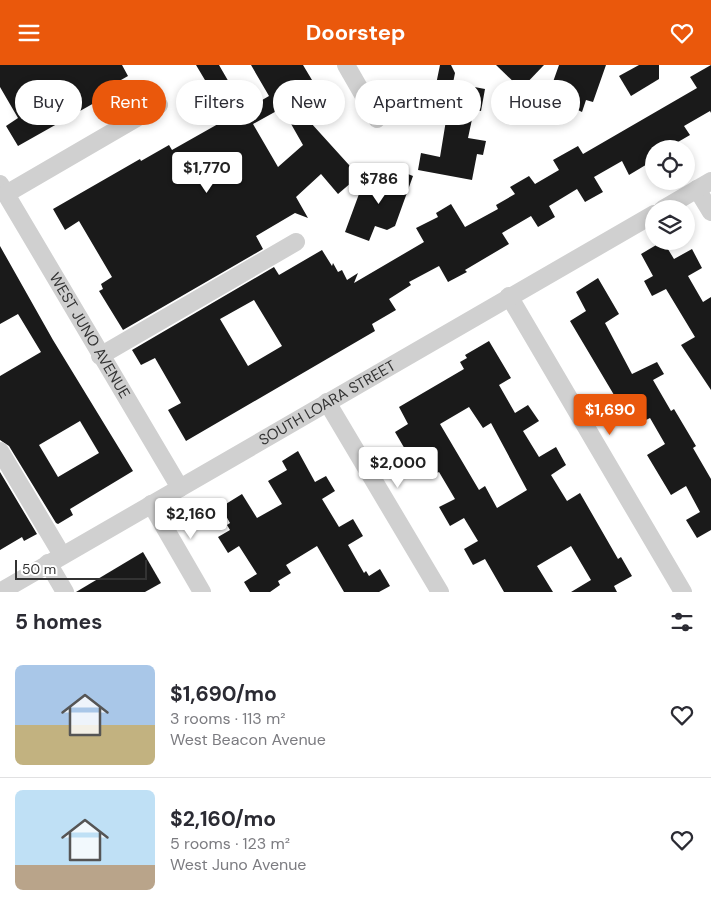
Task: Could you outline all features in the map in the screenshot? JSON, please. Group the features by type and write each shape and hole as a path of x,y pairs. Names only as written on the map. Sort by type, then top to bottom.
{"street":[{"path":"346,65 355,81"},
{"path":"3,189 122,125"},
{"path":"678,200 704,185 711,212"},
{"name":"WEST JUNO AVENUE","path":"3,189 100,357 180,488"},
{"name":"SOUTH LOARA STREET","path":"0,592 645,219"},
{"path":"100,357 296,242"},
{"path":"509,296 683,592"},
{"path":"327,402 440,592"},
{"path":"0,451 55,559 65,592"},
{"path":"151,504 202,592"}],"building":[{"path":"0,65 122,65 128,76 121,80 92,80 92,104 82,110 82,80 15,80 15,113 0,87"},
{"path":"196,65 219,65 228,80 205,80"},
{"path":"251,65 303,65 312,80 273,80 273,113 263,118 263,100 269,96 263,86 263,80 260,80"},
{"path":"440,65 451,65 455,73 454,80 437,80"},
{"path":"496,65 544,65 530,80 512,80"},
{"path":"559,65 606,65 593,102 586,100 582,112 580,111 580,80 554,80"},
{"path":"639,65 659,65 659,79 631,96 619,76"},
{"path":"711,65 711,113 710,111 684,126 690,135 681,140 645,140 645,165 629,175 622,161 594,177 603,192 585,202 577,189 549,206 555,217 538,227 531,216 502,233 509,244 465,270 467,272 448,282 439,266 409,282 411,285 389,299 396,310 372,324 375,331 186,441 168,410 181,403 155,358 141,365 132,350 274,267 279,275 322,250 338,272 342,270 347,280 358,273 354,283 424,242 416,228 438,217 436,213 451,204 465,227 498,209 496,205 515,194 510,187 529,176 535,184 559,170 553,160 578,146 583,154 697,88 690,77","holes":["254,300 282,346 248,366 220,319"]},
{"path":"481,88 485,89 481,111"},
{"path":"15,120 15,125 55,125 18,146 6,126"},
{"path":"216,125 254,125 278,167 303,145 292,125 313,125 359,176 338,194 321,174 296,197 308,218 295,213 256,236 263,249 123,330 99,291 103,289 101,284 112,277 79,221 65,230 53,209 140,159 141,161 169,145 172,150"},
{"path":"445,125 471,125 468,138 486,141 483,155 477,154 472,180 418,170 421,153 440,157"},
{"path":"395,169 413,176 395,226 387,230 375,226 369,241 345,232 366,175 390,183"},
{"path":"0,246 53,340 133,471 70,509 73,515 58,524 9,446 0,440 0,376 41,352 18,314 0,324","holes":["80,421 99,453 58,477 39,445"]},
{"path":"648,250 668,250 674,259 693,250 702,268 688,276 703,302 711,297 711,390 681,345 695,337 666,289 652,296 644,281 653,276 641,254"},
{"path":"598,278 619,314 605,323 632,374 657,362 664,374 653,380 671,411 674,409 696,446 693,448 711,479 711,530 697,538 686,520 700,512 686,486 671,495 647,455 665,444 650,418 646,420 633,397 620,405 570,321 586,311 576,292"},
{"path":"489,341 511,378 499,385 515,413 528,405 539,421 523,431 539,457 556,447 566,465 551,475 567,501 580,493 618,559 621,557 632,576 614,586 617,592 571,592 591,580 571,546 537,566 553,592 504,592 485,559 473,565 464,549 478,541 464,518 450,526 439,507 455,499 439,472 435,474 432,468 420,475 395,432 408,424 399,407 464,369 460,362 467,358 465,355","holes":["469,407 483,428 491,423 527,490 497,508 485,486 479,490 440,424"]},
{"path":"298,451 315,482 326,476 335,491 322,499 339,527 353,519 363,536 348,545 364,573 366,571 369,576 380,569 390,586 379,592 344,592 317,546 286,565 291,573 278,581 280,585 270,592 250,592 244,582 257,574 239,546 228,553 218,537 230,530 227,525 230,523 221,507 242,494 257,518 282,504 268,481 287,470 282,461"},
{"path":"0,472 37,534 24,541 22,537 0,550"},
{"path":"143,552 161,583 145,592 76,592"}]}
